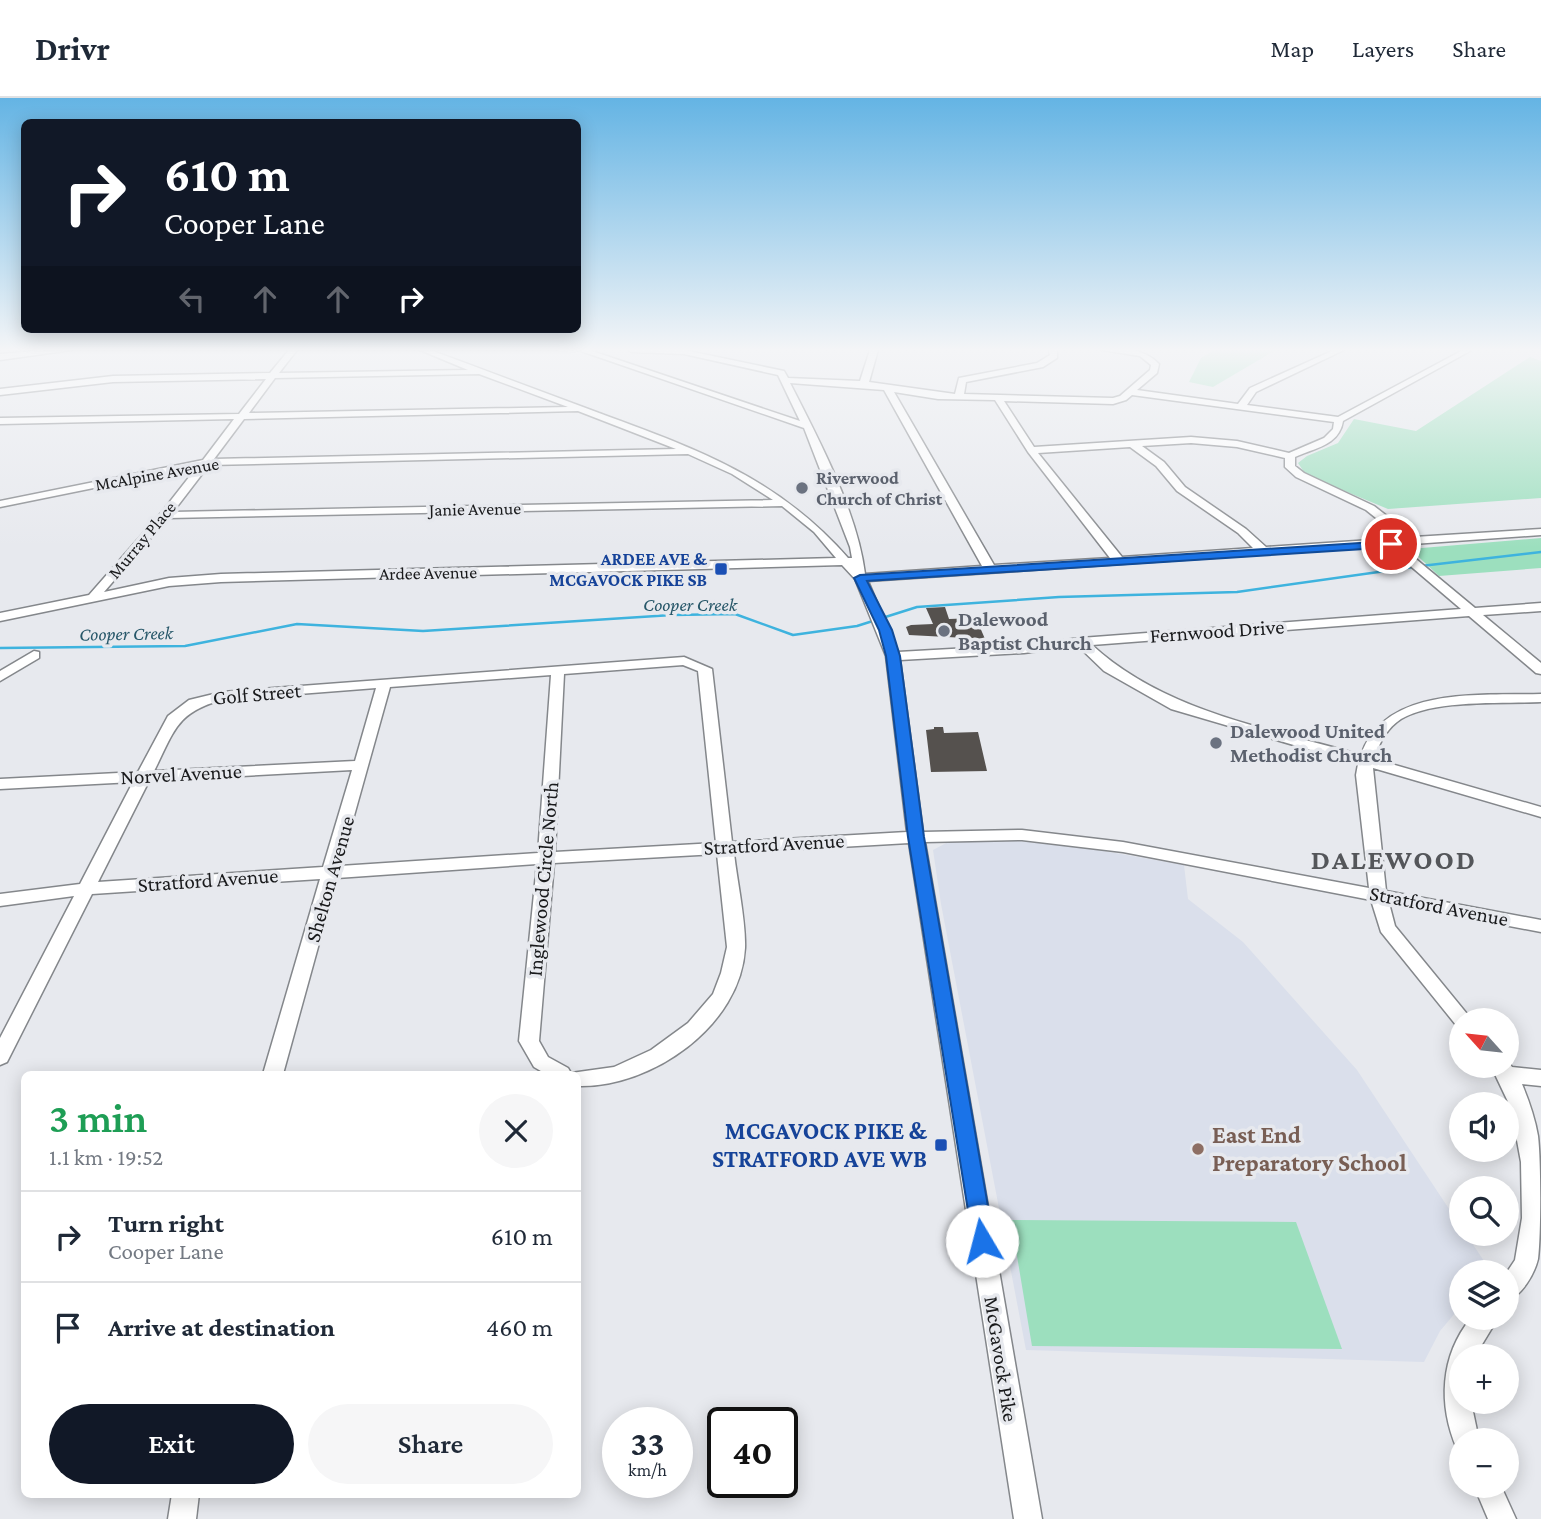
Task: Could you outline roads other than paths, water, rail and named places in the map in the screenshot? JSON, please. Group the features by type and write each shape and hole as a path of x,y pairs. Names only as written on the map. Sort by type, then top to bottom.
{"street":[{"path":"0,421 224,416"},
{"name":"Murray Place","path":"94,596 165,515 239,416"},
{"name":"McGavock Pike","path":"599,416 693,452 736,472 785,503 852,560 885,630 893,656 916,837 1028,1519"},
{"path":"778,416 806,426"},
{"path":"802,416 816,443 852,560"},
{"path":"904,416 991,571"},
{"path":"1010,416 1031,450 1120,562"},
{"path":"1313,416 1339,420 1345,416"},
{"path":"1031,450 1213,441 1290,456 1331,439 1338,430 1339,420"},
{"path":"1133,444 1160,464 1181,489 1242,531 1265,553"},
{"name":"McAlpine Avenue","path":"0,504 206,462 693,452"},
{"path":"1290,456 1290,467 1300,475 1370,508 1413,542"},
{"name":"Janie Avenue","path":"165,515 785,503"},
{"name":"Ardee Avenue","path":"0,617 169,582 221,578 852,560 991,571 1541,532"},
{"path":"1391,544 1541,670"},
{"name":"Fernwood Drive","path":"893,656 1024,649 1082,642 1541,607"},
{"path":"1082,642 1109,668 1176,706 1541,812"},
{"path":"0,677 34,655"},
{"name":"Golf Street","path":"0,1057 173,719 204,699 684,661 705,669 726,847"},
{"name":"Inglewood Circle North","path":"556,1071 541,1062 529,1041 546,858 558,669"},
{"name":"Shelton Avenue","path":"274,1071 384,684"},
{"path":"1453,1008 1398,945 1387,928 1378,894 1364,775 1366,760 1373,744 1399,715 1428,706 1541,698"},
{"name":"Norvel Avenue","path":"0,784 362,765"},
{"name":"Stratford Avenue","path":"0,900 84,889 546,858 916,837 1021,835 1058,838 1378,894 1541,926"},
{"path":"581,1078 617,1073 654,1056 702,1022 719,1001 730,977 736,947 726,847"},
{"path":"1519,1073 1541,1078"},
{"path":"1507,1078 1524,1119 1537,1172 1539,1225 1526,1264 1519,1274"},
{"path":"182,1519 185,1498"},
{"path":"1492,1498 1502,1519"}],"waterway":[{"name":"Cooper Creek","path":"1421,566 1541,552"},
{"name":"Cooper Creek","path":"0,648 185,646 297,624 423,631 672,615 735,614 793,635 857,626 917,607 1059,597 1237,592 1414,567"}],"place":[{"name":"Riverwood Church of Christ","path":"802,488"},
{"name":"ARDEE AVE & MCGAVOCK PIKE SB","path":"721,569"},
{"name":"Dalewood Baptist Church","path":"944,631"},
{"name":"Dalewood United Methodist Church","path":"1216,743"},
{"name":"MCGAVOCK PIKE & STRATFORD AVE WB","path":"941,1145"},
{"name":"East End Preparatory School","path":"1198,1149"}],"district":[{"name":"DALEWOOD","path":"1394,859"}]}
